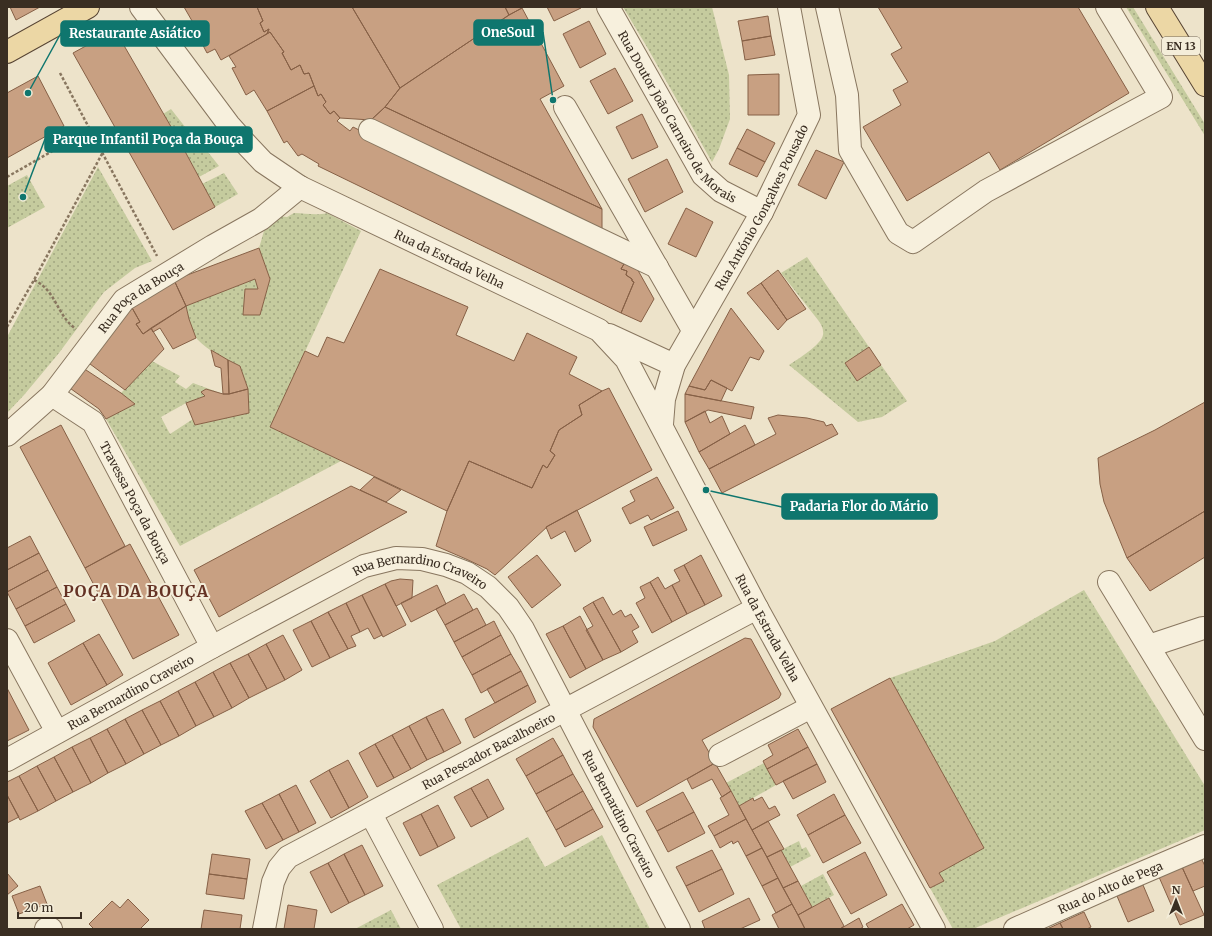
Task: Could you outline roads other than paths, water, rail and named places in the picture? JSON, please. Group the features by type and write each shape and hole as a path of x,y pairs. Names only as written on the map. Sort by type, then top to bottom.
{"main road":[{"path":"7,52 88,7"},
{"name":"EN 13","path":"1157,7 1205,85"}],"street":[{"name":"Rua da Estrada Velha","path":"141,7 229,125 263,162 300,187 599,330 674,364"},
{"name":"Rua Doutor João Carneiro de Morais","path":"608,7 703,175 721,191 762,212"},
{"name":"Rua António Gonçalves Pousado","path":"662,424 664,399 674,364 762,212 809,115 789,7"},
{"path":"827,7 846,95 850,150 898,233 913,242 986,191 1162,97 1107,7"},
{"path":"565,107 693,330"},
{"path":"370,130 657,267"},
{"name":"Rua Poça da Bouça","path":"7,435 52,395 124,300 261,219 300,187"},
{"name":"Rua da Estrada Velha","path":"599,330 626,359 662,424 757,608 934,929"},
{"name":"Travessa Poça da Bouça","path":"52,395 93,422 212,647"},
{"name":"Rua Bernardino Craveiro","path":"7,760 212,647 364,566 396,558 422,559 446,565 467,573 488,588 508,607 524,629 679,929"},
{"path":"1109,582 1205,739"},
{"name":"Rua Pescador Bacalhoeiro","path":"264,929 273,882 279,868 288,857 757,608"},
{"path":"1149,646 1203,628"},
{"path":"7,640 57,732"},
{"path":"720,756 811,707"},
{"path":"371,814 432,929"},
{"name":"Rua do Alto de Pega","path":"1015,929 1205,846"},
{"path":"46,929 51,929"}],"place":[{"name":"Restaurante Asiático","path":"28,93"},
{"name":"OneSoul","path":"553,100"},
{"name":"Parque Infantil Poça da Bouça","path":"23,197"},
{"name":"Padaria Flor do Mário","path":"706,490"}],"district":[{"name":"POÇA DA BOUÇA","path":"136,591"}]}
